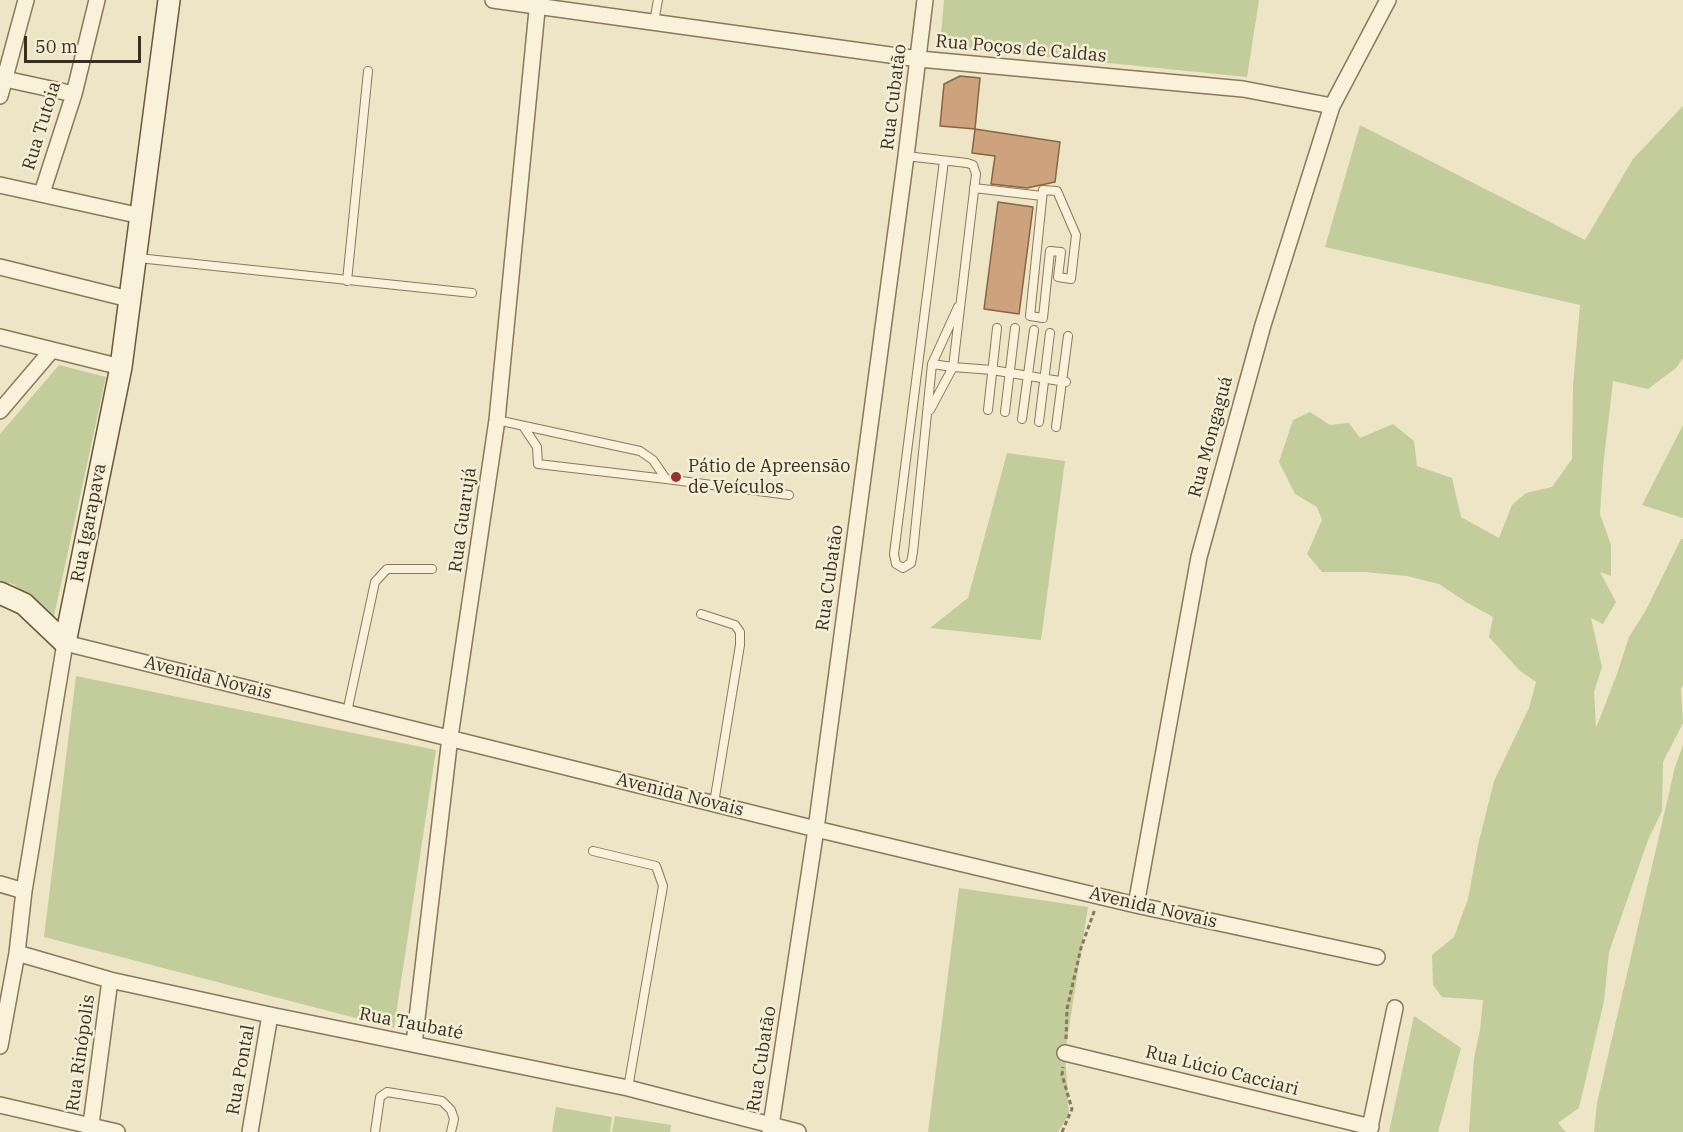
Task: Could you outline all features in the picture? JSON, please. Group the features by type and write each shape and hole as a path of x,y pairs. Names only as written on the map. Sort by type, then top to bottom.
{"street":[{"path":"0,96 26,0"},
{"name":"Rua Tutoia","path":"42,193 74,94 96,0"},
{"name":"Rua Igarapava","path":"0,1046 17,953 24,891 65,643 121,367 169,0"},
{"name":"Rua Poços de Caldas","path":"493,0 538,3 654,22 919,59 1243,89 1332,106"},
{"name":"Rua Cubatão","path":"771,1129 816,829 925,0"},
{"name":"Rua Mongaguá","path":"1136,905 1199,557 1263,325 1332,106 1388,0"},
{"name":"Rua Guarujá","path":"414,1044 450,737 497,420 538,3"},
{"path":"5,79 74,94"},
{"path":"0,185 141,216"},
{"path":"0,267 129,299"},
{"path":"0,337 121,367"},
{"path":"0,411 52,350"},
{"name":"Avenida Novais","path":"0,593 24,604 65,643 816,829 1136,905 1377,957"},
{"path":"0,884 24,891"},
{"name":"Rua Taubaté","path":"17,953 110,980 270,1016 628,1088 771,1129 798,1132"},
{"name":"Rua Rinópolis","path":"90,1129 110,980"},
{"path":"1370,1129 1395,1008"},
{"name":"Rua Pontal","path":"250,1132 270,1016"},
{"name":"Rua Lúcio Cacciari","path":"1065,1053 1370,1129"},
{"path":"0,1105 90,1129 117,1132"}],"lane":[{"path":"654,22 658,0"},
{"path":"348,282 368,71"},
{"path":"906,156 967,163 973,165 976,174 952,367 928,414"},
{"path":"944,161 894,554 896,564 903,568 912,563 932,364 940,343 962,301"},
{"path":"974,188 1042,196"},
{"path":"1043,190 1057,191 1076,235 1071,279 1058,277 1060,252 1050,251 1042,318 1030,316 1042,196 1043,190"},
{"path":"136,258 348,282 472,293"},
{"path":"988,410 997,328"},
{"path":"1005,412 1015,328"},
{"path":"1022,419 1034,330"},
{"path":"1039,422 1050,333"},
{"path":"1056,426 1064,382 1068,336"},
{"path":"932,364 992,370 1064,382"},
{"path":"497,420 640,451 653,460 666,479"},
{"path":"523,426 537,447 538,464 789,495"},
{"path":"347,712 375,582 387,569 432,569"},
{"path":"700,614 735,625 740,632 740,645 714,803"},
{"path":"593,851 656,866 663,886 628,1088"},
{"path":"375,1132 380,1097 387,1092 442,1101 451,1110 454,1119 451,1132"}],"path":[{"path":"1062,1132 1072,1109 1062,1075 1067,1009 1081,948 1100,896"}],"green space":[{"path":"944,0 1259,0 1247,77 940,46"},
{"path":"1683,106 1683,358 1676,368 1648,389 1613,381 1600,514 1611,545 1611,576 1600,572 1616,602 1603,624 1591,618 1602,667 1594,692 1596,728 1629,637 1646,610 1683,539 1683,685 1681,689 1683,723 1663,762 1662,811 1648,840 1609,952 1604,1001 1579,1108 1558,1123 1566,1132 1469,1132 1474,1058 1483,1000 1442,997 1433,985 1432,955 1454,937 1468,899 1478,845 1494,781 1529,708 1536,682 1520,671 1489,637 1493,617 1439,584 1407,576 1365,572 1322,572 1307,554 1322,520 1317,507 1295,494 1279,462 1293,420 1310,412 1330,425 1349,423 1360,438 1393,424 1414,441 1417,466 1452,478 1461,517 1499,538 1512,505 1526,493 1552,487 1572,459 1573,386 1580,305 1325,247 1360,125 1585,240 1633,159"},
{"path":"59,365 106,377 54,616 13,584 0,581 0,434"},
{"path":"1683,425 1683,518 1642,505"},
{"path":"1007,453 1065,461 1041,640 930,628 968,598"},
{"path":"76,676 436,750 394,1028 44,937"},
{"path":"1683,745 1683,1132 1594,1132 1597,1103 1675,767"},
{"path":"959,888 1088,907 1065,1053 1069,1115 1058,1132 928,1132"},
{"path":"1414,1016 1461,1048 1438,1132 1389,1132"},
{"path":"556,1107 612,1117 610,1132 552,1132"},
{"path":"615,1116 671,1125 670,1132 612,1132"}],"building":[{"path":"960,76 980,78 975,129 940,126 944,84"},
{"path":"975,129 1060,142 1055,182 1027,188 991,184 995,156 972,153"},
{"path":"998,202 1033,207 1019,314 984,309"}],"place":[{"name":"Pátio de Apreensão de Veículos","path":"676,477"}]}
